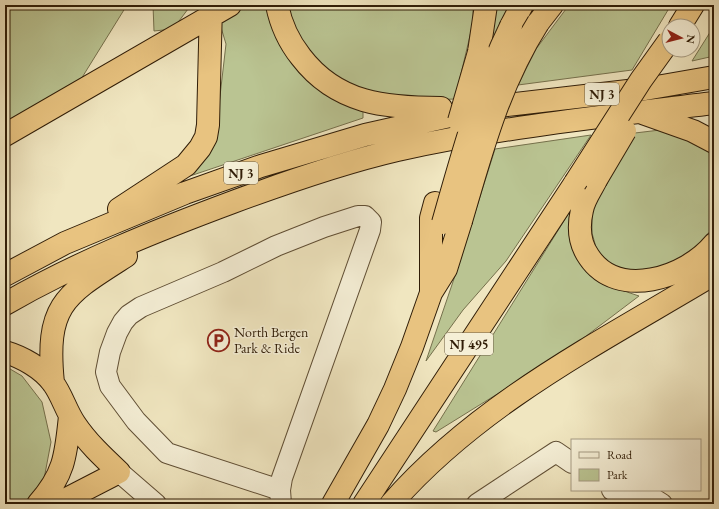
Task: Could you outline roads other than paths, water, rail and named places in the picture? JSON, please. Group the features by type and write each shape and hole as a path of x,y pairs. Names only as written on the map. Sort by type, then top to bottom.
{"highway":[{"path":"5,135 210,12 230,5"},
{"path":"277,5 283,25 297,52 316,75 340,92 369,102 403,108 490,107"},
{"path":"431,293 431,218 479,52 486,5"},
{"path":"336,499 378,425 392,396 412,347 431,293 446,269 452,222 480,101 494,61 522,5"},
{"path":"430,266 452,222 505,85 520,52 538,23 552,5"},
{"path":"685,18 693,5"},
{"path":"65,244 176,173 200,148 206,137 208,125 210,12"},
{"name":"NJ 495","path":"364,504 641,80 661,52"},
{"path":"665,58 655,81 596,180 582,209 580,236 586,253 591,260 606,273 630,280 650,280 674,273 694,262 714,244"},
{"name":"NJ 3","path":"5,275 65,244 160,203 261,166 365,135 490,107 644,89 714,77"},
{"name":"NJ 3","path":"5,304 59,275 179,221 299,178 395,150 576,118 714,103"},
{"path":"640,112 693,131 714,142"},
{"path":"53,383 51,359 53,333 56,320 66,300 85,282 179,221"},
{"path":"391,504 441,454 498,407 566,363 714,274"},
{"path":"5,352 13,354 35,366 53,383 70,416 81,432 113,466"},
{"path":"38,504 54,485 62,466 67,444 70,416"},
{"path":"62,466 70,457 81,452 97,455 113,466"},
{"path":"57,504 113,466"}],"lane":[{"path":"358,216 365,216 371,222 370,230 282,478 280,497 167,453 136,420 110,386 106,372 110,352 124,322 129,315 141,306 223,272 290,241 358,216"},
{"path":"477,504 556,452 571,462"},
{"path":"113,466 156,504"},
{"path":"642,491 662,504"},
{"path":"620,496 632,498 641,504"}],"place":[{"name":"North Bergen Park & Ride","path":"218,340"}]}
